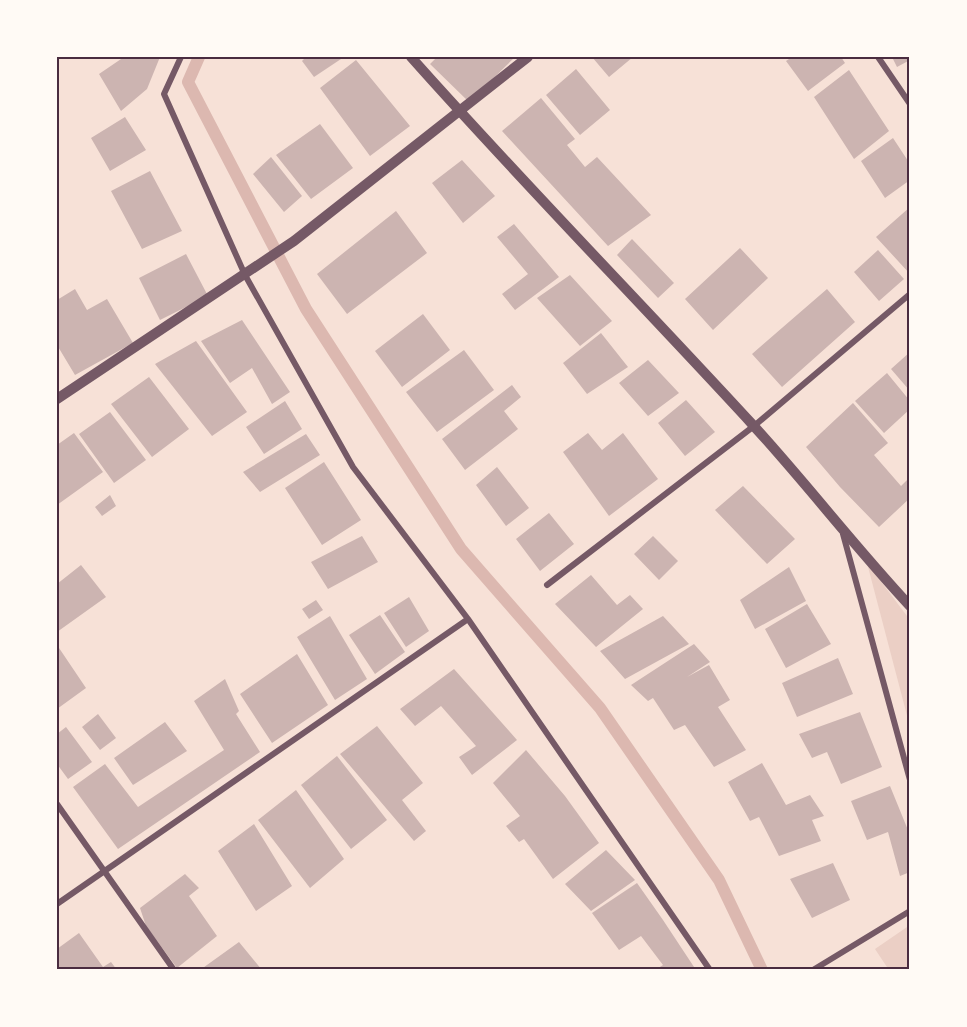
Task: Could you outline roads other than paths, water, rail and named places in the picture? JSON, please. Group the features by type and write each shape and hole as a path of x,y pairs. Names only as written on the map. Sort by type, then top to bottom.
{"street":[{"path":"181,57 164,94 245,275 353,468 468,619 710,970"},
{"path":"411,57 754,426 910,606"},
{"path":"57,399 272,256 528,57"},
{"path":"878,57 910,104"},
{"path":"547,585 754,426 910,294"},
{"path":"842,530 910,780"},
{"path":"57,904 468,619"},
{"path":"57,804 174,970"},
{"path":"813,970 910,911"}],"waterway":[{"path":"199,57 188,82 306,309 461,549 600,708 719,880 762,970"}]}
